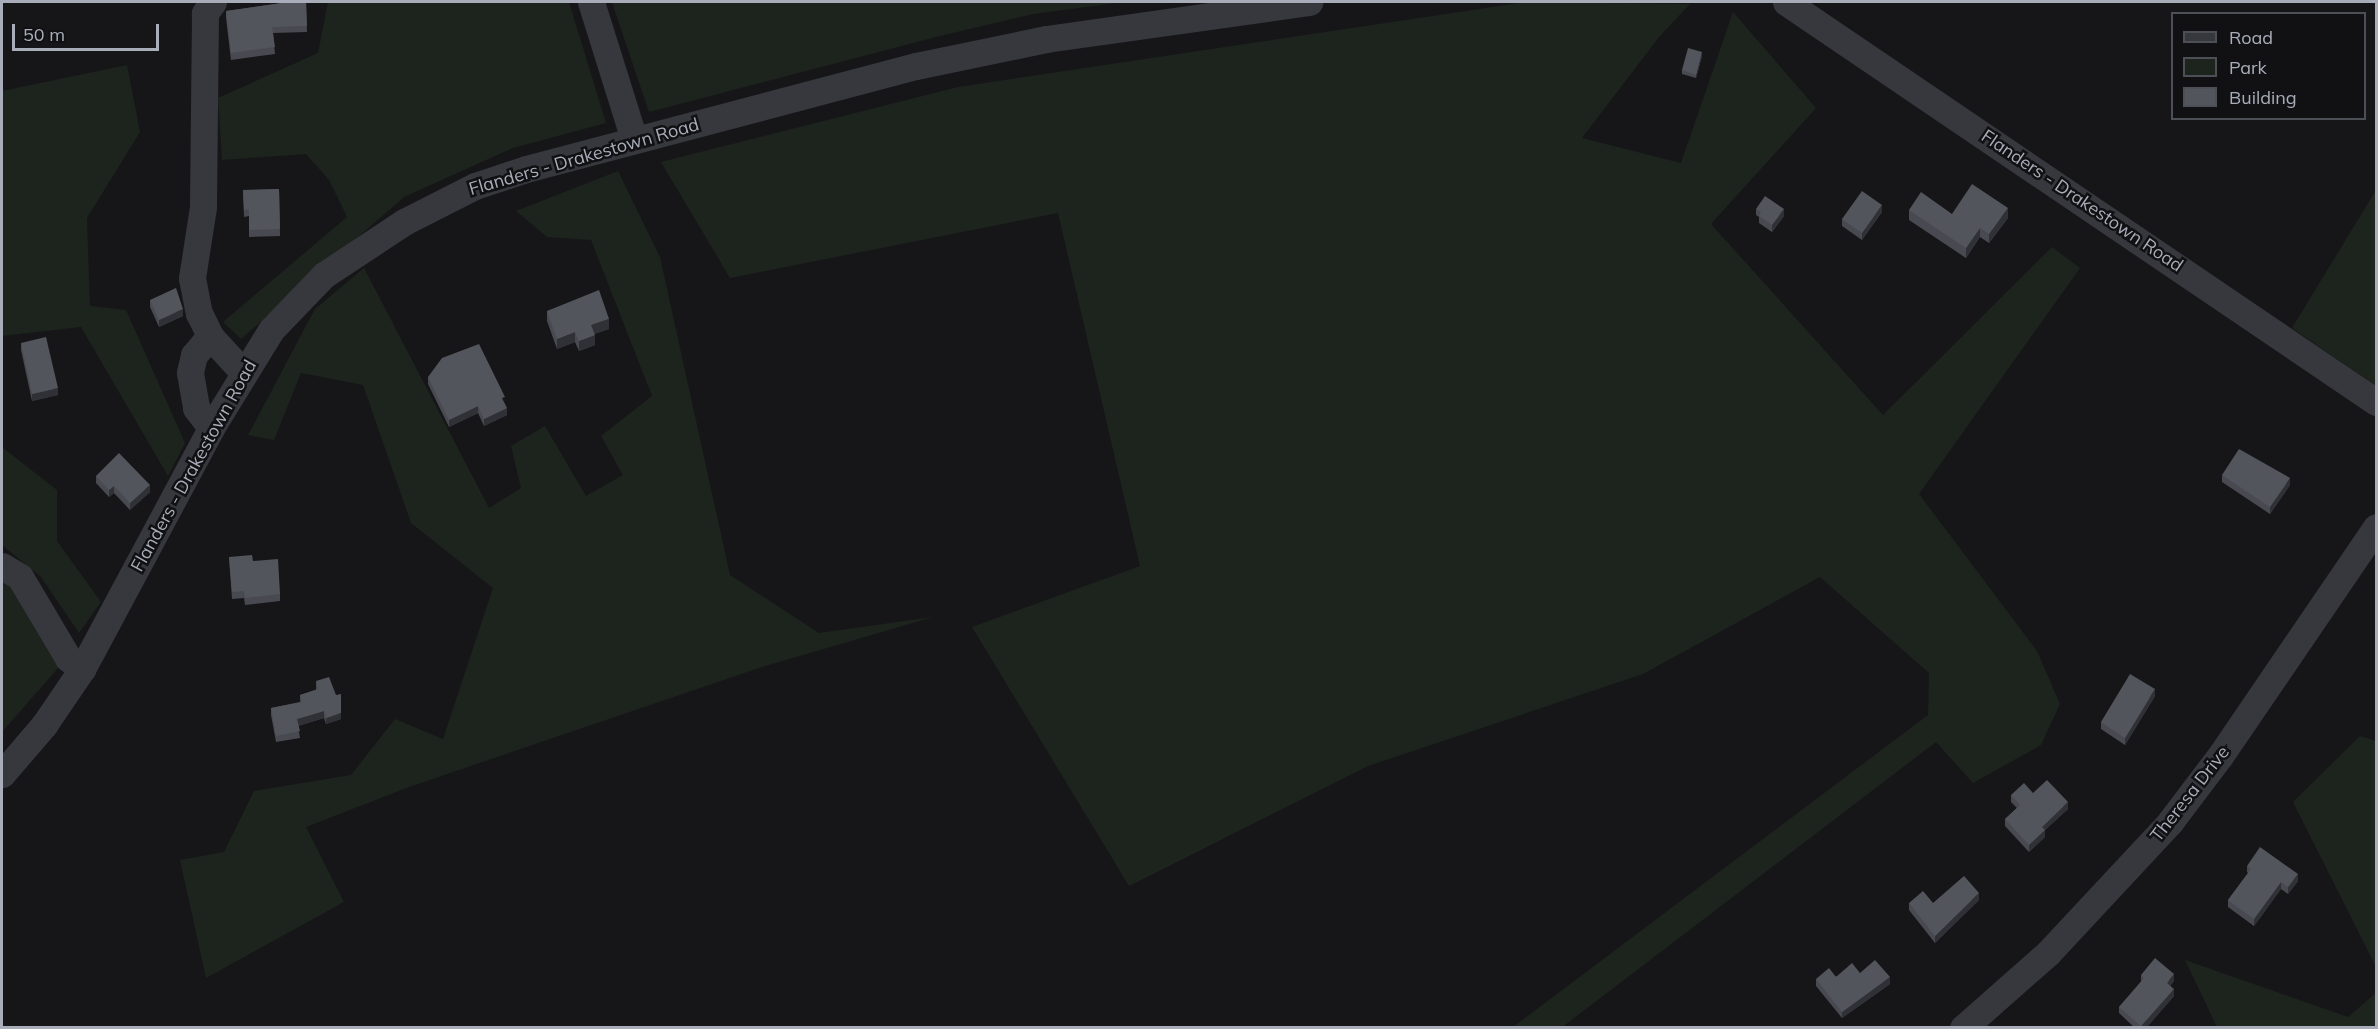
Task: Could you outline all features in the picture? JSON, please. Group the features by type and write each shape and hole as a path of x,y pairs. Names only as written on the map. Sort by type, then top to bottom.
{"street":[{"path":"213,2 206,13 203,207 192,278 199,313 210,336 243,372"},
{"path":"591,2 634,139"},
{"name":"Flanders - Drakestown Road","path":"2,774 44,725 82,669 211,428 243,372 271,330 305,293 348,256 404,222 475,186 634,139 990,49 1309,2"},
{"name":"Flanders - Drakestown Road","path":"1786,2 2376,402"},
{"path":"210,336 194,355 190,373 196,408 211,428"},
{"name":"Theresa Drive","path":"1963,1028 2049,953 2170,822 2220,756 2376,527"},
{"path":"2,566 20,577 68,658 82,669"}],"green space":[{"path":"328,2 569,2 606,123 513,148 404,197 241,339 223,322 347,217 329,180 306,154 222,160 218,98 318,53"},
{"path":"612,2 1124,2 1033,14 649,112"},
{"path":"1526,2 1690,4 1659,37 1582,138 1681,163 1733,12 1816,108 1711,224 1883,415 2052,247 2080,268 1919,494 2037,651 2060,704 2041,745 1973,783 1936,742 1561,1028 1513,1027 1928,715 1929,673 1820,577 1643,674 1368,766 1129,886 972,627 1140,566 1058,213 730,278 661,162 958,87"},
{"path":"127,65 140,132 87,218 90,306 126,310 185,443 168,476 81,327 2,336 2,91"},
{"path":"618,171 660,257 730,575 819,633 933,617 762,667 409,787 306,827 344,902 206,978 180,860 224,852 254,791 351,775 395,719 443,739 493,588 411,523 363,385 301,373 274,440 248,435 315,309 364,268 489,508 521,488 511,446 545,426 586,496 623,475 601,436 652,396 591,240 547,237 516,211"},
{"path":"2376,190 2376,386 2292,328"},
{"path":"2,409 3,448 57,490 57,541 101,602 79,633 41,577 2,545"},
{"path":"6,579 60,666 2,732 2,581"},
{"path":"2360,736 2376,741 2376,967 2293,802"},
{"path":"2185,960 2348,1017 2376,993 2376,1027 2217,1027"}],"building":[{"path":"289,2 306,2 307,26 272,27 275,47 231,53 226,11"},
{"path":"1688,48 1702,52 1696,75 1682,70"},
{"path":"1972,184 2008,208 1989,234 1980,228 1966,248 1909,210 1921,192 1952,214"},
{"path":"279,189 280,229 249,230 249,209 244,210 243,190"},
{"path":"1862,191 1882,205 1862,233 1842,219"},
{"path":"1765,196 1784,209 1772,225 1759,216 1761,212 1756,209"},
{"path":"176,288 183,309 159,320 150,300"},
{"path":"599,290 609,319 591,325 595,335 579,341 575,332 557,339 547,311"},
{"path":"46,337 58,388 32,394 21,343"},
{"path":"479,344 505,397 502,398 507,408 484,419 478,406 449,420 428,377 442,358"},
{"path":"2239,449 2290,478 2270,507 2222,475"},
{"path":"119,453 150,485 130,503 114,486 109,490 96,476"},
{"path":"252,555 253,561 278,559 280,594 245,598 244,591 232,592 229,557"},
{"path":"2130,674 2155,689 2125,738 2101,722"},
{"path":"329,677 336,695 341,694 341,713 326,718 324,711 297,719 300,731 276,736 271,708 302,702 300,695 318,689 316,681"},
{"path":"2047,780 2068,802 2042,827 2045,830 2029,845 2005,819 2020,805 2011,795 2024,783 2033,793"},
{"path":"2260,847 2298,874 2288,887 2281,882 2254,919 2228,900 2251,869 2247,866"},
{"path":"1964,876 1979,893 1935,936 1909,903 1923,891 1933,903"},
{"path":"2155,958 2174,974 2167,983 2174,989 2141,1026 2119,1007 2144,978 2141,975"},
{"path":"1875,960 1890,977 1842,1012 1816,979 1829,968 1836,977 1852,963 1860,973"}]}
